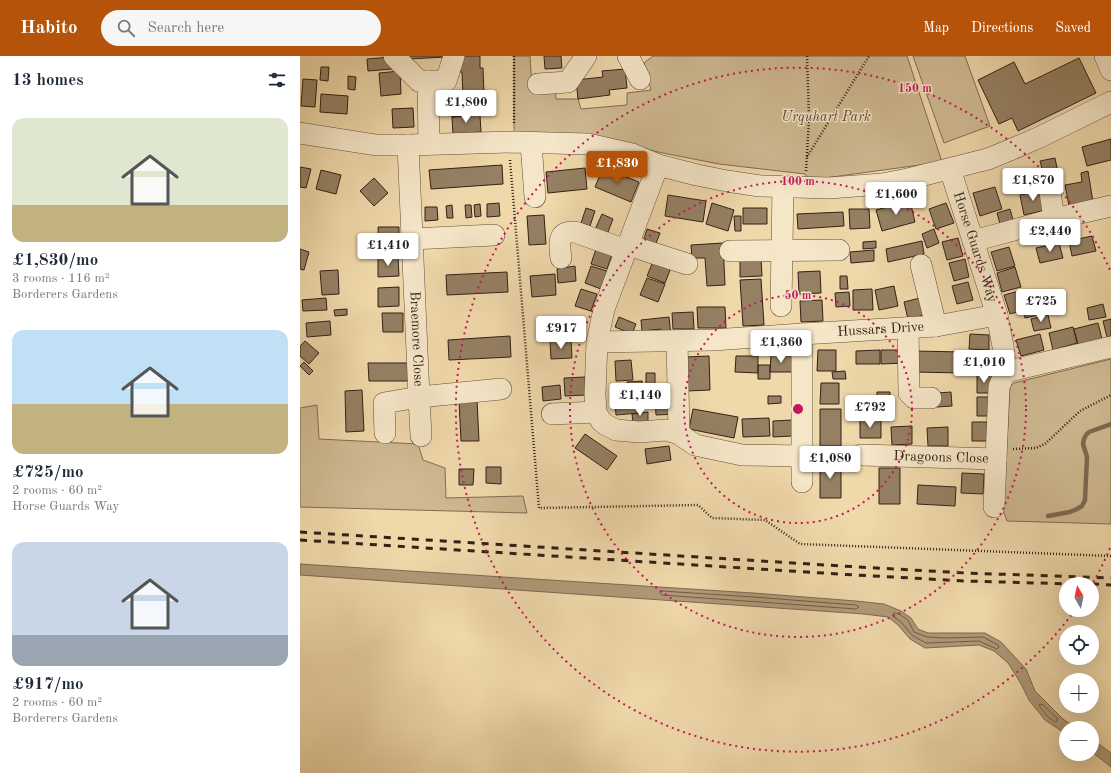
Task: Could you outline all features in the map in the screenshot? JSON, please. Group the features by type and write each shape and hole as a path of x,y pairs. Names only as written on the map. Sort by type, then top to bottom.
{"street":[{"path":"394,56 419,81 446,81 454,56"},
{"path":"538,84 568,82 586,56"},
{"path":"628,56 640,79"},
{"path":"1105,56 1111,70"},
{"path":"428,81 429,144"},
{"path":"300,133 376,145 523,142 588,144 632,154 658,165 727,181 760,186 829,188 882,184 988,159 1040,138 1111,102"},
{"path":"523,142 534,197"},
{"name":"Braemore Close","path":"408,145 418,397 421,436"},
{"path":"658,165 604,309 597,342 595,394 596,412 601,421 611,428 639,432 666,430 679,434 695,445 742,455 802,456"},
{"name":"Horse Guards Way","path":"950,169 997,316 1004,352 1004,372 999,387 994,507"},
{"path":"781,306 783,187"},
{"path":"1050,192 1054,219"},
{"path":"973,241 1054,219 1111,206"},
{"path":"561,258 559,243 560,238 564,234 576,232 687,264"},
{"path":"412,239 494,235"},
{"path":"730,251 839,250"},
{"path":"921,265 936,326"},
{"name":"Hussars Drive","path":"597,342 713,340 908,328 936,326 997,316"},
{"path":"908,328 909,393 914,398 931,398"},
{"path":"802,334 802,482"},
{"path":"677,340 679,434"},
{"path":"1004,372 1111,347"},
{"path":"385,433 384,403 418,397 501,389"},
{"path":"552,414 596,412"},
{"name":"Dragoons Close","path":"861,456 996,454"}],"path":[{"path":"514,56 523,142"},
{"path":"806,174 810,119 807,56"},
{"path":"807,157 869,56"},
{"path":"996,454 1036,448 1046,444 1080,411 1111,395"},
{"path":"802,456 861,456"}],"green space":[{"name":"Urquhart Park","path":"514,56 530,56 532,90 555,88 556,99 578,99 581,109 627,105 627,93 651,90 644,63 653,56 907,56 942,162 810,180 805,174 719,164 658,152 628,144 514,132"},
{"path":"913,56 965,56 990,126 944,143"},
{"path":"1111,359 1111,524 1007,521 1003,510 1010,387 1014,383"},
{"path":"317,405 319,439 418,444 423,460 445,468 446,498 523,496 527,513 300,507 300,408"}],"water":[{"path":"300,564 753,593 884,604 901,611 911,618 918,629 928,633 985,633 1001,642 1026,669 1035,691 1066,721 1059,721 1059,729 1045,720 1029,700 1008,663 994,651 979,645 925,648 910,639 898,625 888,617 864,614 300,575"},
{"path":"1099,744 1111,753 1111,767 1099,758"}],"building":[{"path":"409,56 447,56 447,57 409,59"},
{"path":"460,56 480,56 480,68 483,68 484,96 463,97"},
{"path":"544,56 561,56 562,68 545,69"},
{"path":"391,57 392,69 368,71 367,59"},
{"path":"1079,58 1096,93 1018,131 1012,118 999,124 978,80 1014,62 1025,84"},
{"path":"321,67 329,67 328,81 320,80"},
{"path":"625,69 627,88 609,90 610,95 578,99 576,80 603,77 602,71"},
{"path":"400,71 401,94 381,96 379,73"},
{"path":"348,76 356,77 355,90 348,89"},
{"path":"303,79 317,80 315,107 301,106"},
{"path":"321,94 348,96 347,114 320,112"},
{"path":"479,99 495,99 495,106 479,106"},
{"path":"470,105 471,115 452,117 451,106"},
{"path":"413,108 414,127 393,128 392,109"},
{"path":"480,115 481,132 453,134 452,117"},
{"path":"1111,139 1111,160 1087,166 1082,147"},
{"path":"1055,158 1058,173 1044,176 1040,161"},
{"path":"502,165 503,184 431,189 429,170"},
{"path":"300,167 311,169 306,188 300,187"},
{"path":"585,168 587,189 548,193 546,172"},
{"path":"603,168 639,182 631,202 595,187"},
{"path":"321,170 341,175 336,194 316,189"},
{"path":"1088,171 1093,202 1069,206 1065,185 1082,182 1081,173"},
{"path":"374,178 388,193 374,206 360,191"},
{"path":"995,187 1002,209 980,216 973,193"},
{"path":"1042,190 1046,210 1024,215 1020,195"},
{"path":"668,195 706,201 703,222 665,216"},
{"path":"910,201 915,222 882,231 876,210"},
{"path":"499,203 500,216 487,217 487,204"},
{"path":"712,203 734,210 728,231 706,224"},
{"path":"946,203 954,223 936,229 929,209"},
{"path":"480,204 481,216 475,217 474,205"},
{"path":"452,205 453,218 447,218 446,206"},
{"path":"465,205 471,205 472,217 466,218"},
{"path":"425,207 437,207 438,220 425,221"},
{"path":"586,208 595,211 590,226 581,223"},
{"path":"743,208 767,208 767,224 743,224"},
{"path":"849,209 869,209 870,228 850,229"},
{"path":"1010,209 1013,220 1000,224 997,213"},
{"path":"843,212 844,226 798,229 797,214"},
{"path":"602,214 613,219 606,237 594,232"},
{"path":"544,215 546,244 529,245 527,216"},
{"path":"734,216 741,216 741,231 735,231"},
{"path":"378,227 399,227 399,246 379,247"},
{"path":"647,229 660,233 655,246 643,242"},
{"path":"934,229 939,243 927,248 922,234"},
{"path":"1092,236 1096,251 1072,256 1069,241"},
{"path":"958,238 963,256 947,260 942,242"},
{"path":"876,241 876,248 863,249 863,242"},
{"path":"922,241 924,254 888,262 886,249"},
{"path":"723,243 725,285 707,286 705,258 692,258 691,245"},
{"path":"1059,243 1063,258 1040,263 1036,248"},
{"path":"597,246 613,251 607,269 591,264"},
{"path":"1009,247 1015,266 997,271 991,252"},
{"path":"300,249 309,252 304,270 300,269"},
{"path":"874,250 874,261 851,263 850,252"},
{"path":"398,257 399,276 378,277 378,258"},
{"path":"761,258 762,276 740,277 740,259"},
{"path":"654,259 672,265 665,283 647,276"},
{"path":"965,259 969,277 954,281 949,263"},
{"path":"575,266 576,281 558,283 557,269"},
{"path":"591,266 607,271 601,289 585,283"},
{"path":"1015,267 1021,287 1002,292 997,273"},
{"path":"338,270 339,294 322,295 320,271"},
{"path":"820,271 821,293 799,294 798,272"},
{"path":"507,272 508,292 447,295 446,275"},
{"path":"555,274 556,295 532,297 530,276"},
{"path":"840,276 847,276 848,289 840,289"},
{"path":"647,278 665,284 658,302 640,295"},
{"path":"761,279 764,325 743,326 740,280"},
{"path":"968,282 973,300 957,304 952,286"},
{"path":"894,286 898,306 879,310 875,290"},
{"path":"399,287 399,306 378,307 378,288"},
{"path":"581,289 597,294 591,311 575,306"},
{"path":"872,289 873,310 853,310 853,290"},
{"path":"1023,290 1028,309 1010,314 1004,295"},
{"path":"849,292 850,306 836,307 835,293"},
{"path":"924,297 928,314 908,319 904,302"},
{"path":"326,298 327,310 303,311 302,300"},
{"path":"822,300 823,321 801,322 800,301"},
{"path":"1103,304 1106,317 1089,320 1087,308"},
{"path":"697,307 725,307 726,328 698,328"},
{"path":"1038,308 1039,315 1025,318 1023,311"},
{"path":"347,309 347,315 335,316 334,310"},
{"path":"693,312 694,329 673,329 672,313"},
{"path":"382,313 403,313 403,332 383,332"},
{"path":"1048,315 1051,328 1034,331 1031,319"},
{"path":"619,317 636,324 632,334 615,327"},
{"path":"669,317 671,336 662,336 661,329 642,331 641,320"},
{"path":"570,319 571,337 550,338 549,320"},
{"path":"1111,319 1111,336 1107,337 1103,321"},
{"path":"330,321 331,335 307,337 306,323"},
{"path":"1098,323 1102,339 1078,345 1074,329"},
{"path":"1073,327 1077,343 1053,350 1049,333"},
{"path":"970,334 989,335 989,350 969,349"},
{"path":"1040,334 1044,350 1021,356 1016,340"},
{"path":"510,336 511,357 449,360 448,340"},
{"path":"571,340 572,358 551,359 550,341"},
{"path":"305,341 319,353 309,364 300,356 300,346"},
{"path":"818,350 836,350 836,371 817,371"},
{"path":"880,350 880,364 856,364 856,351"},
{"path":"881,350 905,350 905,363 881,364"},
{"path":"915,351 962,352 961,373 914,372"},
{"path":"771,355 792,356 792,372 770,372"},
{"path":"709,356 710,390 687,391 686,357"},
{"path":"736,356 758,356 758,373 735,372"},
{"path":"631,360 633,380 616,381 615,361"},
{"path":"304,362 313,371 309,375 300,366"},
{"path":"368,363 409,363 409,381 369,381"},
{"path":"758,365 770,365 770,379 758,379"},
{"path":"845,371 846,379 833,379 832,372"},
{"path":"646,373 655,373 655,388 646,388"},
{"path":"977,374 992,374 992,393 977,393"},
{"path":"585,377 586,395 565,396 564,378"},
{"path":"642,381 643,388 627,389 627,382"},
{"path":"821,383 839,383 839,404 820,404"},
{"path":"560,385 561,399 543,401 542,387"},
{"path":"637,388 639,413 616,415 614,390"},
{"path":"362,390 364,431 346,432 345,391"},
{"path":"877,392 890,392 890,399 877,400"},
{"path":"951,392 952,406 937,407 937,393"},
{"path":"675,394 676,414 656,415 655,395"},
{"path":"768,396 781,396 781,403 768,404"},
{"path":"977,397 992,397 992,416 977,416"},
{"path":"477,400 479,441 461,441 459,401"},
{"path":"693,409 738,417 734,438 689,429"},
{"path":"820,409 841,409 841,446 820,446"},
{"path":"648,412 648,421 633,423 632,414"},
{"path":"769,418 770,436 743,437 742,419"},
{"path":"792,420 792,436 773,437 773,421"},
{"path":"860,420 881,420 881,438 860,438"},
{"path":"972,422 987,422 987,441 972,441"},
{"path":"912,426 912,444 892,445 891,427"},
{"path":"948,427 948,446 928,446 927,428"},
{"path":"585,434 617,456 607,470 575,448"},
{"path":"669,446 671,460 647,464 645,449"},
{"path":"820,462 841,462 841,498 820,498"},
{"path":"486,467 501,467 501,484 486,483"},
{"path":"879,468 900,468 900,504 879,504"},
{"path":"459,469 474,469 473,485 459,485"},
{"path":"962,473 984,474 983,494 961,493"},
{"path":"918,485 956,487 955,506 917,504"}],"waterway":[{"path":"1048,516 1070,512 1082,506 1085,500 1087,457 1083,444 1084,439 1089,432 1111,424"}],"railway":[{"path":"300,532 841,566 966,573 1111,578"},
{"path":"300,540 838,574 965,581 1059,584"},
{"path":"1099,584 1111,585"}]}
